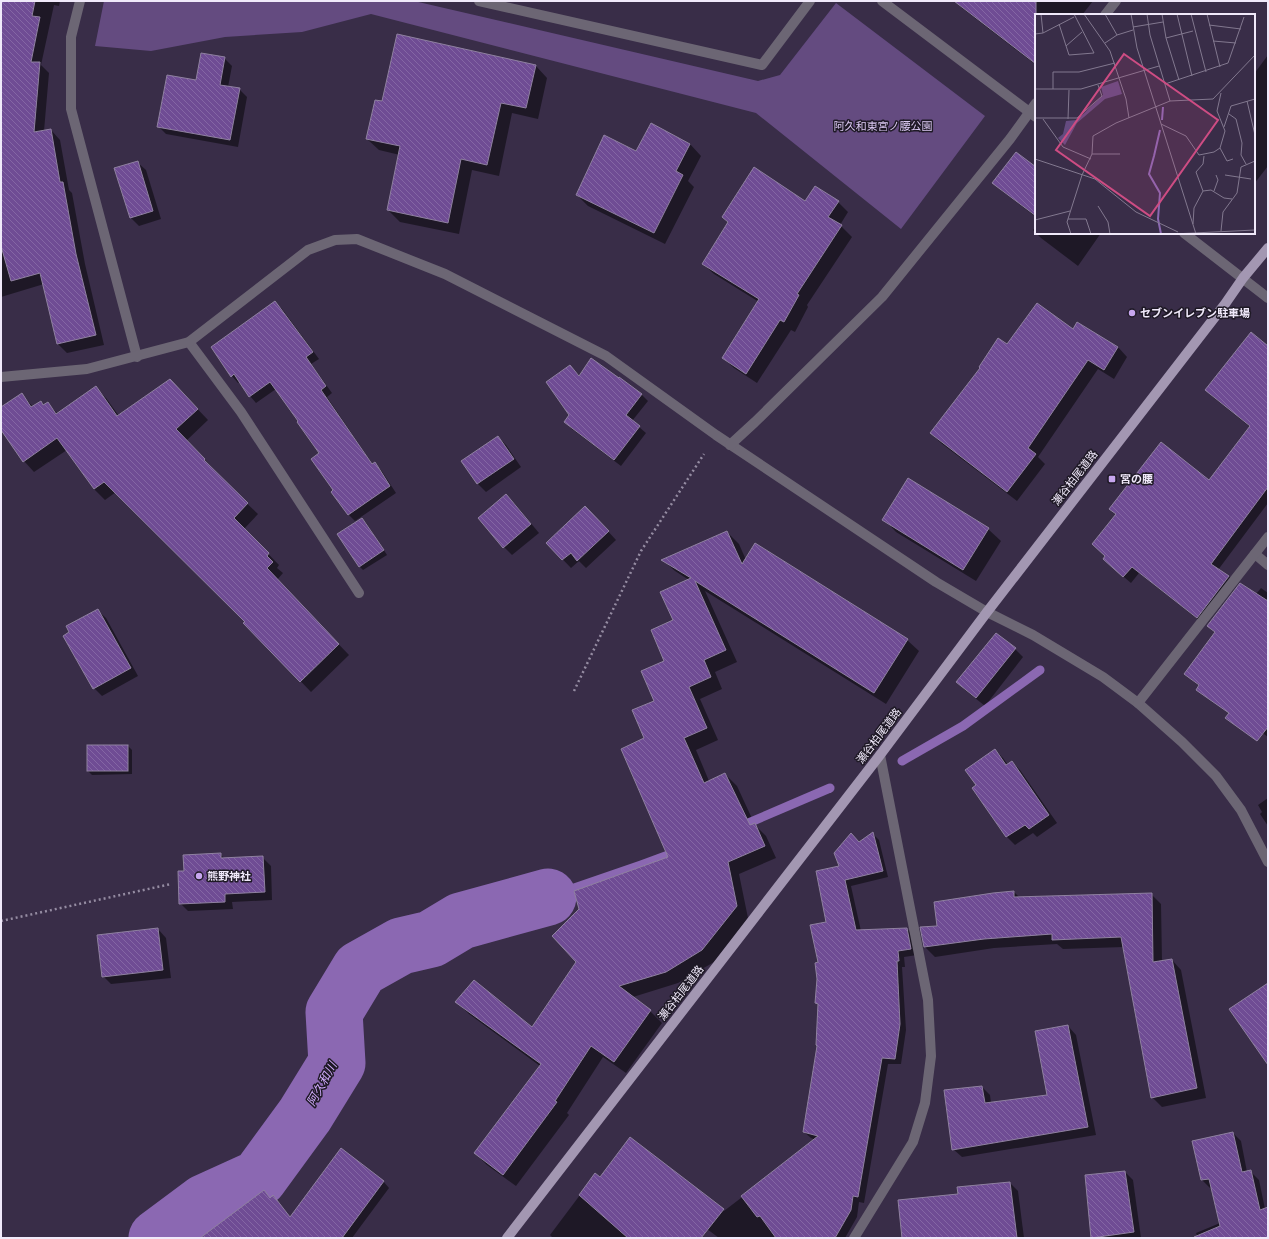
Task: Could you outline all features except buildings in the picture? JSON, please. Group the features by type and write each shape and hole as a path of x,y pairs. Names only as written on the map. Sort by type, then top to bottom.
{"main road":[{"name":"瀬谷柏尾道路","path":"507,1238 880,755 987,612 1225,304 1243,278 1268,248"}],"street":[{"path":"80,1 71,37 71,109 137,357"},
{"path":"479,1 762,65 810,1"},
{"path":"730,445 882,296 1010,139 1033,115 882,1"},
{"path":"1106,14 1116,1"},
{"path":"1185,234 1268,298"},
{"path":"1,377 87,369 189,342 308,250 335,240 357,239 445,274 606,356 730,445 936,582 987,612 1033,635 1103,677 1138,703 1182,742 1216,776 1241,810 1268,862"},
{"path":"189,342 241,412 359,593"},
{"path":"1138,703 1268,537"},
{"path":"1255,554 1268,565"},
{"path":"854,1238 913,1142 925,1103 931,1056 928,1000 880,755"}],"path":[{"path":"574,692 641,551 716,435"},
{"path":"1,921 171,884"}],"green space":[{"name":"阿久和東宮ノ腰公園","path":"104,1 414,1 758,81 780,75 836,3 985,116 901,229 756,113 371,14 302,32 225,37 151,51 95,46"}],"waterway":[{"path":"902,761 963,726 1040,670"},
{"path":"739,827 830,788"},
{"path":"548,897 679,851"},
{"name":"阿久和川","path":"157,1238 204,1203 259,1178 305,1115 337,1063 334,1012 360,969 401,946 431,939 461,921 548,897"}],"place":[{"name":"セブンイレブン駐車場","path":"1132,313"},
{"name":"宮の腰","path":"1112,479"},
{"name":"熊野神社","path":"199,876"}]}
